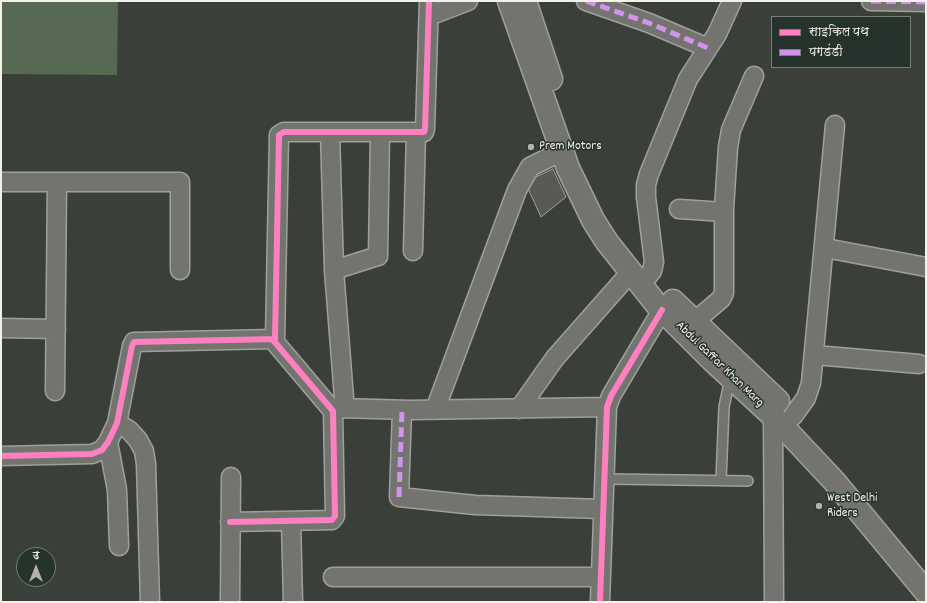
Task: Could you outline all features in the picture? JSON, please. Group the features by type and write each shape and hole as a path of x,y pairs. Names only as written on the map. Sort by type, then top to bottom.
{"main road":[{"name":"Abdul Gaffar Khan Marg","path":"509,1 562,151 593,220 639,275 695,321 783,416 861,490 926,569"},
{"name":"Abdul Gaffar Khan Marg","path":"525,1 574,148 592,195 639,275 662,310 730,377 783,416 834,481 926,592"}],"street":[{"path":"273,340 275,337 279,135 284,132 424,132 429,9 468,1"},
{"path":"586,1 657,26 708,48"},
{"path":"519,409 555,358 639,275 652,271 654,254 646,197 646,185 659,148 685,84 717,34 732,1"},
{"path":"872,1 926,2"},
{"path":"695,321 721,299 724,292 724,212 729,139 754,76"},
{"path":"774,602 783,416 806,398 811,383 825,248 834,125"},
{"path":"230,522 334,519 338,404 330,132"},
{"path":"334,270 378,256 380,132"},
{"path":"413,251 416,132"},
{"path":"435,410 517,190 530,167 562,151"},
{"path":"1,182 180,182 180,270"},
{"path":"55,390 57,182"},
{"path":"679,209 724,212"},
{"path":"825,248 926,267"},
{"path":"600,602 602,509 607,407 611,396 662,310"},
{"path":"1,328 56,329"},
{"path":"1,456 92,454 102,450 108,442 117,423 134,342 273,340 338,404 340,408 435,410 607,407"},
{"path":"814,355 919,364"},
{"path":"402,410 399,497 475,505 602,509"},
{"path":"117,423 129,430 138,440 144,452 146,464 150,602"},
{"path":"108,442 115,472 117,490 119,546"},
{"path":"230,602 231,477"},
{"path":"291,521 293,602"},
{"path":"333,577 600,577"}],"lane":[{"path":"721,481 724,407 730,377"},
{"path":"610,480 748,481"}],"green space":[{"path":"1,1 118,1 117,75 1,74"}],"building":[{"path":"553,169 566,197 541,217 525,182"}],"marked path":[{"path":"586,1 649,23 708,48"},
{"path":"871,1 926,2"},
{"path":"399,497 402,410"}],"cycle path":[{"path":"1,456 92,454 102,450 108,442 117,423 134,342 275,339 279,135 284,132 424,132 429,1"},
{"path":"600,602 607,407 611,396 662,310"},
{"path":"230,522 332,520 335,516 333,411 273,340"}],"place":[{"name":"Prem Motors","path":"531,147"},
{"name":"West Delhi Riders","path":"819,506"}]}
